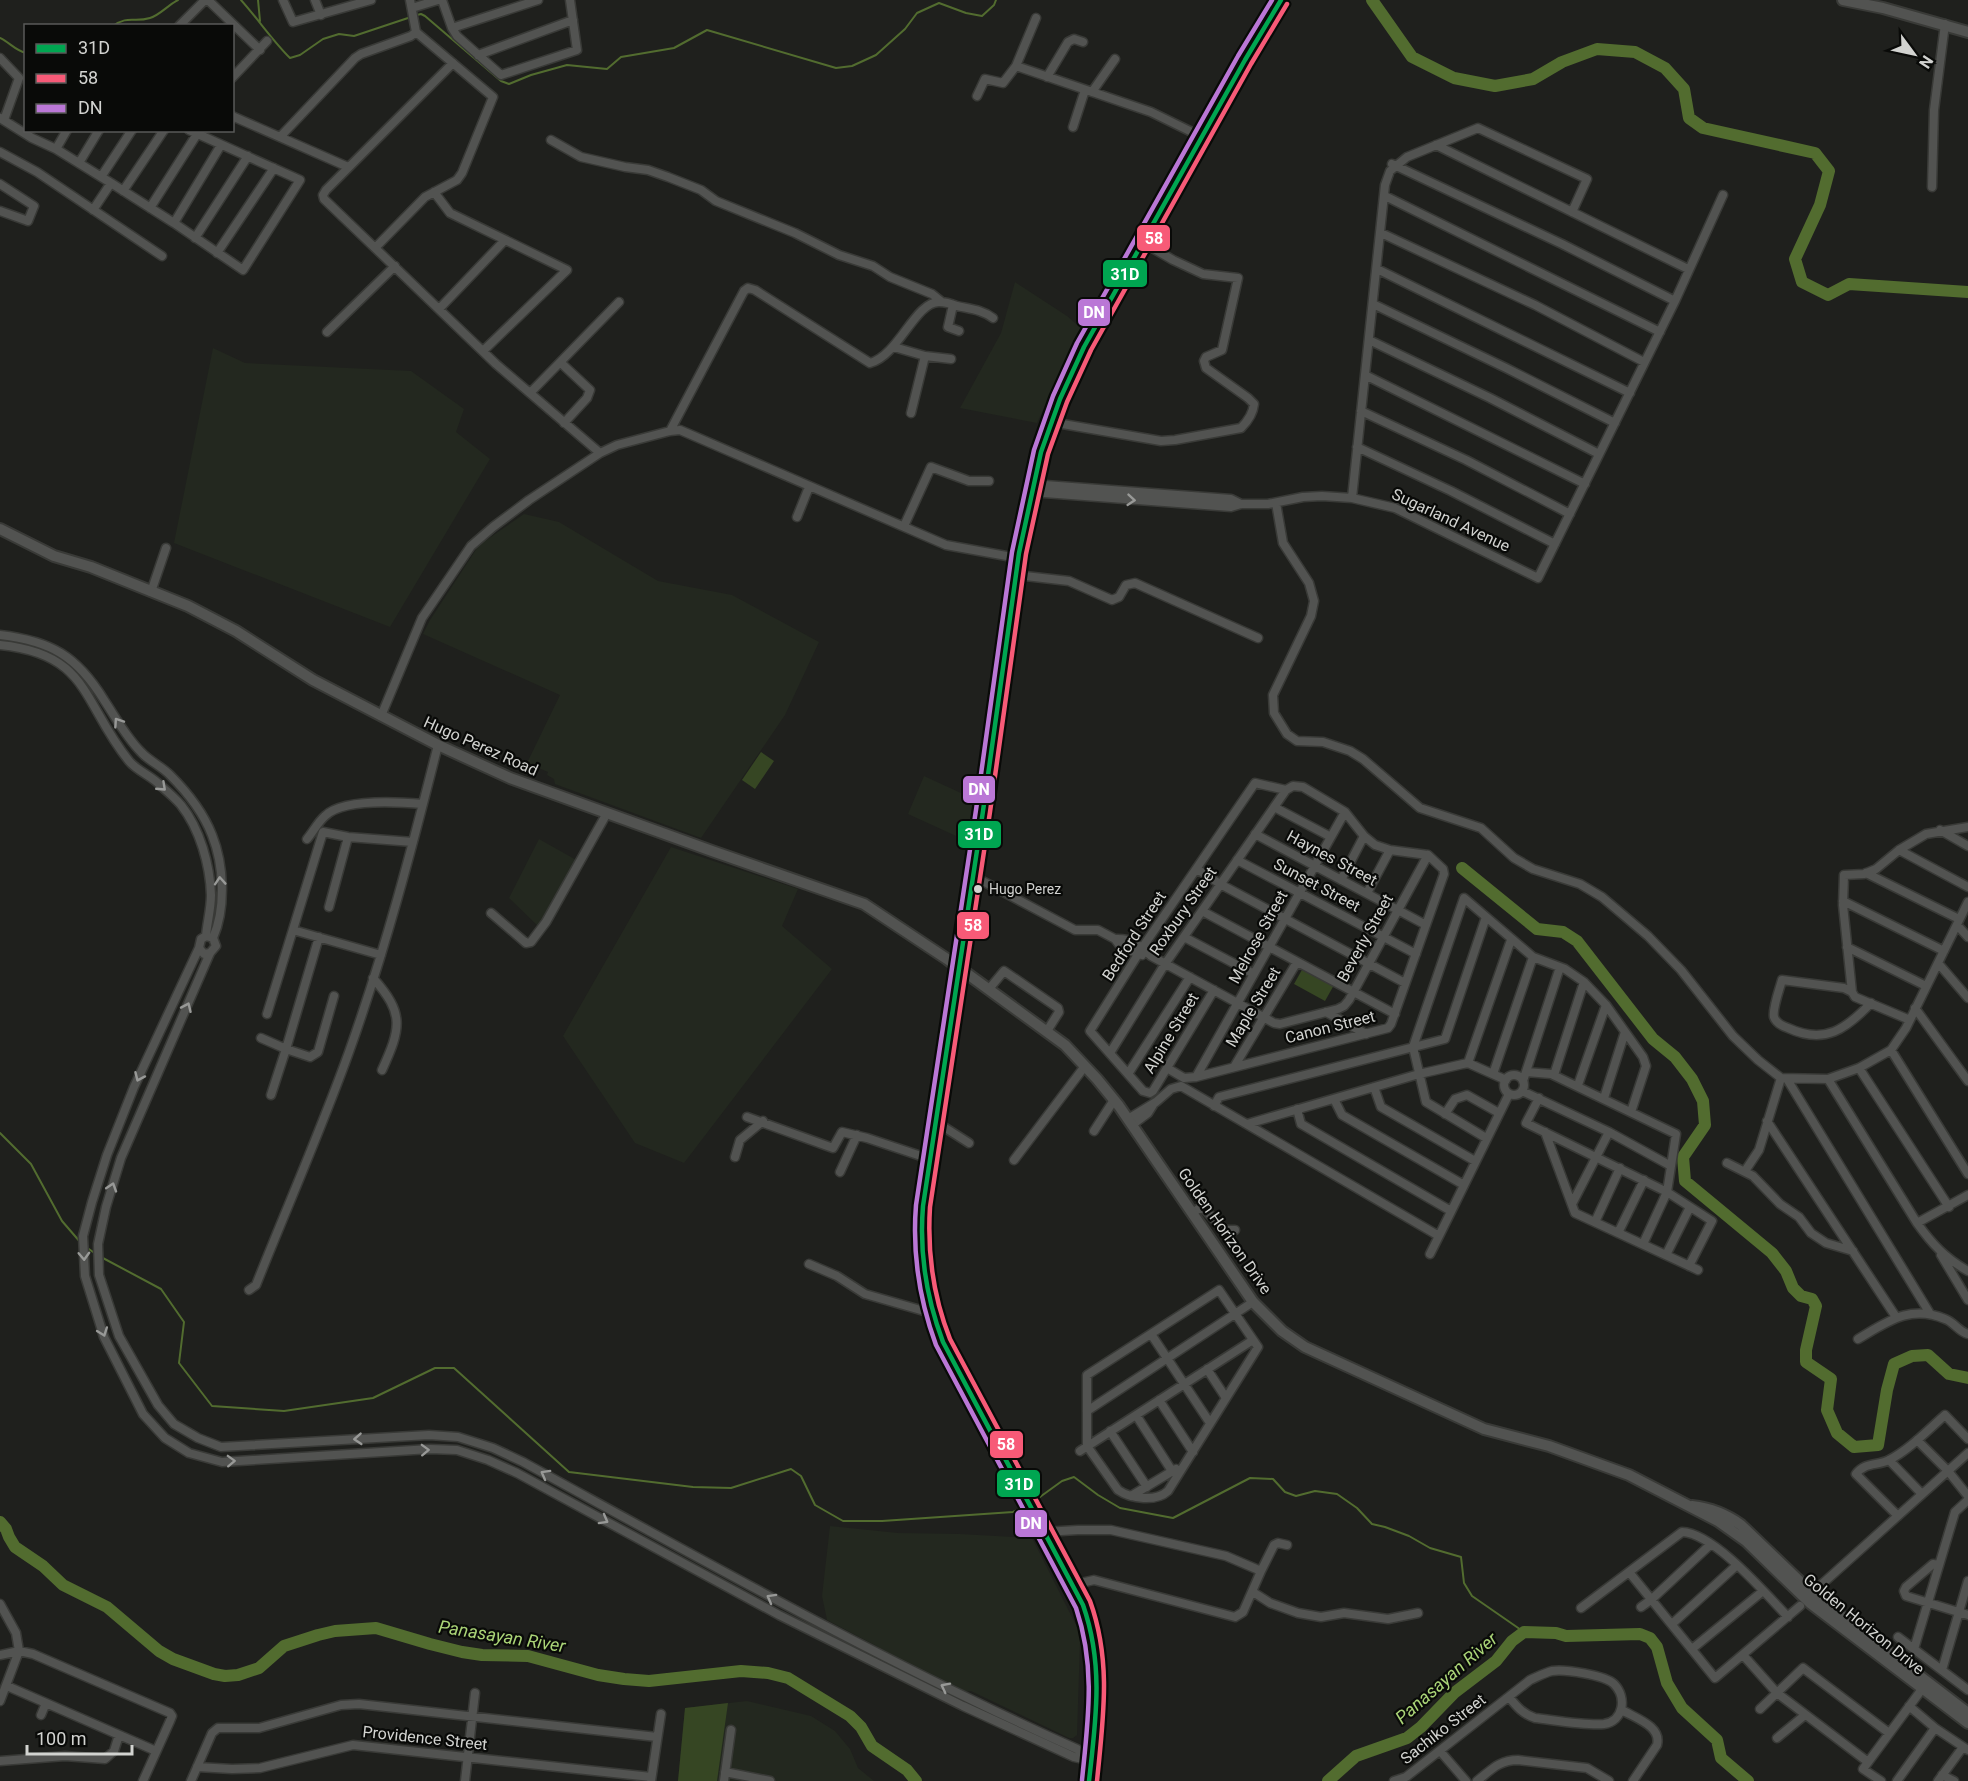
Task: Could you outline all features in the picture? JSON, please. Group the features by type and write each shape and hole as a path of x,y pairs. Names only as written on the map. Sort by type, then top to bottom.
{"main road":[{"path":"1089,1781 1097,1656 1090,1623 1042,1528 947,1352 931,1313 923,1273 920,1240 923,1206 1018,558 1031,488 1051,422 1084,347 1281,0"}],"street":[{"path":"181,24 206,0 232,24"},
{"path":"283,0 293,22 321,15 346,3 371,0"},
{"path":"315,0 321,15"},
{"path":"280,137 354,58 411,36 415,27 412,7 440,0 457,36 501,75 506,75 577,50 570,0"},
{"path":"452,28 538,0"},
{"path":"1843,0 1883,8 1968,32"},
{"path":"977,96 985,79 1003,83 1016,66 1036,18"},
{"path":"478,55 573,20"},
{"path":"1932,187 1934,110 1945,24"},
{"path":"234,26 260,50"},
{"path":"375,248 425,197 457,180 462,173 493,97 415,27"},
{"path":"1047,77 1068,42 1074,39 1083,42"},
{"path":"234,76 267,41"},
{"path":"0,58 19,78 2,119 24,129"},
{"path":"1073,127 1088,91 1114,59"},
{"path":"453,63 348,167 323,195 324,199 483,351 600,453"},
{"path":"1016,66 1151,112 1202,137"},
{"path":"234,117 348,167"},
{"path":"1352,498 1386,180 1393,164 1407,156 1478,128 1587,179 1572,212"},
{"path":"56,149 66,132"},
{"path":"79,163 98,132"},
{"path":"101,177 131,132"},
{"path":"123,191 163,132"},
{"path":"34,134 243,270 300,180 193,132 150,208"},
{"path":"550,140 581,157 648,170 701,190 716,201 795,233 839,255 873,266 890,277 932,294 943,303"},
{"path":"174,223 221,145"},
{"path":"1436,145 1688,269"},
{"path":"0,152 37,172 162,256"},
{"path":"195,238 248,156"},
{"path":"1393,164 1562,244 1675,301"},
{"path":"217,253 274,168"},
{"path":"93,210 111,183"},
{"path":"0,184 34,206 28,221 0,211"},
{"path":"434,192 450,213 567,270 483,351"},
{"path":"1357,447 1451,491 1555,544 1675,301 1723,195"},
{"path":"1385,196 1660,332"},
{"path":"1381,233 1535,305 1644,362"},
{"path":"439,309 505,240"},
{"path":"1051,422 1147,439 1175,440 1241,428 1247,423 1254,404 1206,368 1204,362 1206,357 1222,350 1238,278 1203,274 1143,242"},
{"path":"327,332 395,266"},
{"path":"1377,269 1630,393"},
{"path":"670,431 744,291 748,288 755,290 866,362 873,362 894,347 921,311 932,303 943,303 978,311 993,318"},
{"path":"530,393 619,302"},
{"path":"1373,304 1615,423"},
{"path":"953,305 948,327 959,331"},
{"path":"1369,340 1599,454"},
{"path":"894,347 925,356 951,359"},
{"path":"911,413 925,356"},
{"path":"561,363 590,390 587,398 564,423"},
{"path":"1365,375 1585,484"},
{"path":"1361,411 1466,460 1570,514"},
{"path":"381,716 422,618 471,546 529,500 600,453 617,445 670,431 680,430 946,545 1018,558"},
{"path":"904,526 931,467 969,481 989,481"},
{"path":"797,517 809,487"},
{"name":"Sugarland Avenue","path":"1031,488 1231,499 1242,504 1276,503 1314,496 1352,498 1395,507 1538,578 1555,544"},
{"path":"1276,503 1283,543 1309,583 1314,601 1311,616 1273,695 1274,713 1287,734 1297,741 1323,742 1350,751 1363,759 1420,808 1481,828 1514,858 1533,869 1580,884 1602,897 1648,936 1681,970 1733,1036 1758,1060 1784,1079 1929,1312"},
{"name":"Hugo Perez Road","path":"0,529 54,556 91,567 188,606 236,631 313,680 438,745 510,778 864,904 959,968"},
{"path":"151,592 166,548"},
{"path":"1015,580 1069,581 1112,600 1119,597 1126,585 1135,583 1258,638"},
{"path":"0,636 40,643 57,650 80,681 130,763 158,783 182,807 200,838 208,872 211,896 209,937 216,946 210,953 122,1158 106,1207 98,1244 99,1275 119,1336 158,1404 174,1424 198,1438 221,1447 429,1435 459,1437 493,1448 523,1462 784,1605 967,1699 1077,1749 1091,1760"},
{"path":"0,645 65,660 88,675 119,724 141,753 168,773 193,801 212,834 219,860 221,897 219,918 209,937 201,939 199,948 134,1087 107,1155 83,1236 85,1276 104,1337 143,1414 165,1438 189,1453 222,1462 430,1449 457,1450 488,1460 517,1473 799,1626 1074,1757 1091,1760"},
{"path":"249,1290 256,1285 261,1274 348,1054 381,955 438,745"},
{"name":"Bedford Street","path":"1153,1091 1145,1093 1090,1031 1140,951 1255,783 1286,790"},
{"path":"1286,790 1293,786 1303,787 1345,812 1364,836 1375,845 1390,850 1428,855"},
{"name":"Roxbury Street","path":"1110,1053 1165,964 1286,790"},
{"path":"307,839 326,814 352,804 387,801 423,804"},
{"path":"1274,807 1331,837"},
{"name":"Melrose Street","path":"1196,1077 1345,812"},
{"path":"491,914 526,943 531,942 546,922 607,813"},
{"path":"1910,1020 1855,997 1852,992 1843,901 1844,875 1866,873 1876,868 1899,850 1926,834 1968,827"},
{"path":"1940,831 1968,846"},
{"path":"267,1014 323,832 348,837 413,842"},
{"name":"Haynes Street","path":"1255,834 1426,925"},
{"path":"1341,880 1364,836"},
{"path":"328,907 348,837"},
{"path":"1367,893 1390,850"},
{"path":"1899,850 1968,887"},
{"name":"Beverly Street","path":"973,876 1075,930 1098,930 1115,939 1121,947 1151,956 1264,1018 1280,1024 1344,1006 1428,855"},
{"name":"Canon Street","path":"1196,1077 1388,1028 1395,1014 1444,871 1428,855"},
{"name":"Sunset Street","path":"1237,860 1416,954"},
{"path":"1197,869 1220,884 1405,983"},
{"path":"1866,873 1958,922 1968,938"},
{"path":"1486,1138 1426,1102 1413,1047 1464,898 1533,957 1560,967 1584,982 1606,1005 1643,1057 1646,1066 1631,1112"},
{"path":"1843,901 1944,951"},
{"path":"1784,1079 1828,1079 1858,1068 1891,1050 1910,1020 1968,902"},
{"path":"1202,911 1395,1014"},
{"path":"1214,1106 1219,1097 1445,1039 1486,917"},
{"path":"293,930 381,955"},
{"path":"1184,937 1254,974"},
{"path":"271,1095 319,938"},
{"path":"1468,1063 1511,940"},
{"path":"1847,947 1926,987"},
{"path":"199,948 204,954 210,953"},
{"path":"1493,1074 1533,957"},
{"name":"Maple Street","path":"1234,1067 1298,962"},
{"path":"1938,963 1968,998"},
{"path":"1560,967 1524,1076 1522,1091 1515,1095 1509,1094 1504,1086 1506,1080 1515,1075 1524,1076 1533,1071 1554,1075 1676,1134 1667,1192 1643,1245"},
{"name":"Golden Horizon Drive","path":"959,968 1047,1031 1065,1045 1085,1066 1130,1122 1253,1302 1282,1330 1305,1347 1484,1429 1549,1446 1629,1475 1737,1533 1810,1603 1924,1685 1968,1713"},
{"path":"989,989 1004,971 1058,1008 1056,1017 1047,1031"},
{"path":"1128,1074 1190,977"},
{"path":"373,978 385,991 397,1012 397,1025 382,1070"},
{"path":"1852,992 1844,988 1782,980 1773,1014 1780,1025 1799,1034 1823,1035 1838,1031 1852,1023 1871,1004"},
{"path":"1554,1075 1584,982"},
{"name":"Alpine Street","path":"1153,1091 1214,990"},
{"path":"261,1038 310,1057 318,1052 334,996"},
{"path":"1578,1085 1606,1005"},
{"path":"1916,1008 1968,1081"},
{"path":"1326,1012 1366,1034"},
{"path":"1604,1098 1625,1032"},
{"path":"1891,1050 1968,1174"},
{"path":"1247,1124 1419,1074 1468,1063 1506,1080"},
{"path":"1014,1160 1085,1066"},
{"path":"1167,1068 1184,1078 1196,1077"},
{"path":"1858,1068 1948,1207"},
{"path":"1745,1171 1759,1150 1767,1121 1784,1079"},
{"path":"1828,1079 1917,1223 1968,1300"},
{"path":"1130,1122 1171,1089 1181,1086 1439,1236"},
{"path":"1374,1087 1381,1107 1475,1161"},
{"path":"1522,1091 1609,1132 1671,1166"},
{"path":"1430,1254 1509,1094"},
{"path":"1445,1114 1455,1099 1467,1095 1499,1113"},
{"path":"1334,1098 1342,1115 1464,1185"},
{"path":"1539,1098 1526,1123 1545,1132 1596,1157 1620,1168 1667,1192 1712,1221 1693,1268 1575,1213 1545,1132"},
{"path":"1094,1131 1114,1100"},
{"path":"1296,1109 1301,1124 1451,1211"},
{"path":"747,1117 833,1148 842,1132 930,1160"},
{"path":"735,1157 740,1140 763,1121"},
{"path":"1767,1121 1896,1317"},
{"path":"936,1122 969,1143"},
{"path":"1572,1204 1609,1132"},
{"path":"840,1172 857,1136"},
{"path":"1727,1163 1753,1176 1780,1204 1799,1217 1811,1233 1826,1243 1854,1251"},
{"path":"1595,1222 1620,1168"},
{"path":"1618,1233 1644,1180"},
{"path":"1917,1223 1968,1195"},
{"path":"1666,1255 1690,1207"},
{"path":"1193,1213 1198,1209 1204,1209 1225,1230 1235,1230"},
{"path":"1937,1250 1968,1270"},
{"path":"809,1264 837,1276 865,1294 931,1313"},
{"path":"1219,1290 1236,1315 1258,1347 1168,1491 1157,1498 1125,1495 1118,1490 1084,1448 1087,1375 1219,1290"},
{"path":"1087,1411 1253,1302"},
{"path":"1858,1340 1896,1317 1929,1312 1949,1320 1968,1334"},
{"path":"1151,1334 1210,1424"},
{"path":"1084,1448 1253,1340"},
{"path":"1207,1369 1226,1398"},
{"path":"1159,1400 1193,1452"},
{"path":"1136,1414 1172,1471"},
{"path":"1898,1516 1856,1474 1861,1468 1889,1460 1917,1440 1945,1415 1968,1439"},
{"path":"1110,1431 1147,1487"},
{"path":"1914,1649 1955,1512 1968,1498 1948,1471 1917,1440"},
{"path":"1812,1593 1968,1453"},
{"path":"1889,1460 1922,1494"},
{"path":"1131,1496 1187,1462"},
{"name":"Golden Horizon Drive","path":"1686,1505 1707,1507 1734,1520 1812,1593 1968,1723"},
{"path":"1042,1528 1111,1530 1226,1556 1261,1571"},
{"path":"1581,1608 1682,1532 1687,1532 1725,1554 1788,1617"},
{"path":"1072,1585 1094,1580 1235,1617 1244,1612 1274,1545 1278,1543 1287,1545"},
{"path":"1641,1607 1711,1544"},
{"path":"1940,1564 1933,1564 1906,1587 1904,1591 1906,1596 1963,1613"},
{"path":"1672,1624 1737,1565"},
{"path":"1629,1572 1716,1678 1800,1606"},
{"path":"1942,1670 1963,1613 1968,1581"},
{"path":"1692,1649 1763,1591"},
{"path":"1253,1592 1270,1603 1298,1613 1321,1617 1344,1612 1388,1619 1418,1613"},
{"path":"0,1701 19,1651 16,1634 2,1610"},
{"path":"1898,1637 1968,1690"},
{"path":"0,1654 19,1651 33,1654 166,1710 172,1716 143,1781"},
{"path":"1743,1655 1777,1693 1868,1762"},
{"path":"1760,1709 1803,1668 1889,1733"},
{"name":"Sachiko Street","path":"1394,1781 1407,1779 1530,1680 1554,1670 1589,1675 1613,1683 1622,1700 1622,1710"},
{"path":"1881,1781 1863,1769 1924,1685"},
{"path":"7,1686 156,1751"},
{"path":"465,1781 475,1693"},
{"path":"1509,1697 1518,1709 1535,1718 1602,1724 1613,1720 1622,1710 1653,1729 1658,1740 1657,1746 1633,1781"},
{"path":"41,1715 46,1703"},
{"path":"191,1781 212,1733 218,1728 259,1728 341,1705 359,1704 657,1737"},
{"path":"1909,1706 1935,1728 1966,1749 1940,1778 1954,1781"},
{"path":"651,1779 661,1714"},
{"path":"1777,1738 1805,1714"},
{"path":"1897,1781 1935,1728"},
{"path":"731,1730 724,1777 770,1781"},
{"path":"0,1761 65,1756 105,1759 114,1751 119,1735"},
{"name":"Providence Street","path":"197,1767 260,1768 354,1745 651,1779"},
{"path":"1440,1751 1466,1781"},
{"path":"1477,1781 1499,1763 1507,1760 1587,1768 1609,1781"}],"shaded area":[{"path":"1015,282 1067,316 1081,328 1037,423 960,408 1001,333"},
{"path":"213,348 245,363 411,371 464,409 456,432 490,459 390,627 174,543"},
{"path":"524,514 559,522 658,581 732,595 819,642 785,715 701,838 555,784 554,779 547,775 548,772 527,763 560,695 423,634 479,545"},
{"path":"924,776 974,799 967,841 908,814"},
{"path":"539,839 578,861 539,927 509,898"},
{"path":"671,847 798,889 782,926 832,969 684,1163 635,1143 563,1036"},
{"path":"830,1526 898,1533 1032,1538 1078,1629 1080,1641 1077,1735 1069,1738 971,1691 964,1692 878,1651 878,1647 827,1620 822,1596"},
{"path":"747,1701 811,1716 835,1731 850,1749 858,1768 874,1781 678,1781 685,1708"}],"green space":[{"path":"761,752 774,761 755,789 742,780"},
{"path":"1303,968 1334,985 1325,1001 1294,984"},
{"path":"728,1703 717,1781 678,1781 685,1708"}],"waterway":[{"path":"116,24 127,20 154,17 178,0"},
{"path":"241,0 290,58 300,55 323,39 339,34 354,36 411,17"},
{"path":"258,0 260,21"},
{"path":"417,15 425,16 501,81 509,84 567,65 607,69 621,57 674,48 707,30 836,68 852,66 876,55 905,29 917,13 939,3 982,16 996,0"},
{"path":"1372,0 1412,57 1454,78 1495,86 1533,79 1562,62 1597,49 1635,52 1665,68 1684,89 1689,118 1703,128 1815,153 1829,171 1820,205 1795,259 1802,282 1828,295 1849,284 1968,292"},
{"path":"0,38 24,52"},
{"path":"1462,868 1537,929 1563,932 1577,941 1653,1039 1675,1057 1692,1079 1703,1101 1705,1125 1683,1157 1685,1181 1772,1253 1786,1271 1793,1288 1801,1296 1812,1299 1816,1306 1806,1350 1806,1362 1831,1379 1827,1410 1837,1433 1854,1447 1878,1445 1887,1390 1894,1364 1912,1356 1928,1355 1949,1374 1968,1378"},
{"path":"0,1133 31,1164 62,1221 81,1243"},
{"path":"86,1247 96,1254"},
{"path":"101,1257 161,1289 184,1322 179,1363 212,1406 284,1411 373,1398 435,1368 454,1368 569,1472 693,1487 731,1488 791,1469 801,1476 815,1505 843,1521 882,1521 1013,1512 1025,1506"},
{"path":"1033,1502 1062,1481 1074,1477 1120,1508 1173,1518 1250,1478 1273,1479 1285,1492 1296,1496 1315,1491 1337,1494 1357,1508 1372,1524 1409,1536 1430,1548 1461,1557 1464,1583 1472,1596 1524,1632"},
{"name":"Panasayan River","path":"0,1522 15,1547 43,1566 63,1585 107,1607 159,1651 173,1659 214,1674 238,1675 259,1668 284,1646 318,1635 335,1631 376,1628 462,1652 528,1656 598,1675 624,1679 649,1681 741,1671 768,1673 788,1678 850,1716 861,1727 872,1746 907,1770 916,1781"},
{"path":"1328,1781 1356,1756 1407,1738 1454,1693 1496,1661 1512,1641 1524,1632 1556,1633 1566,1636 1640,1634 1650,1638 1657,1647 1667,1683 1682,1708 1717,1740 1721,1758 1748,1781"}],"transit line":[{"name":"DN","path":"1082,1780 1089,1694 1086,1651 1076,1608 936,1345 925,1311 918,1276 915,1242 916,1205 976,810 1012,552 1034,450 1053,396 1077,343 1238,56 1272,0"},
{"name":"31D","path":"1089,1781 1096,1714 1096,1671 1090,1627 1083,1605 943,1342 932,1309 925,1275 922,1241 923,1206 983,811 1019,553 1041,452 1060,399 1084,347 1281,0"},
{"name":"58","path":"1097,1781 1104,1691 1097,1624 1090,1601 950,1339 935,1291 929,1241 930,1207 990,812 1026,554 1048,454 1067,402 1091,350 1287,4"}],"place":[{"name":"Hugo Perez","path":"978,889"}]}
